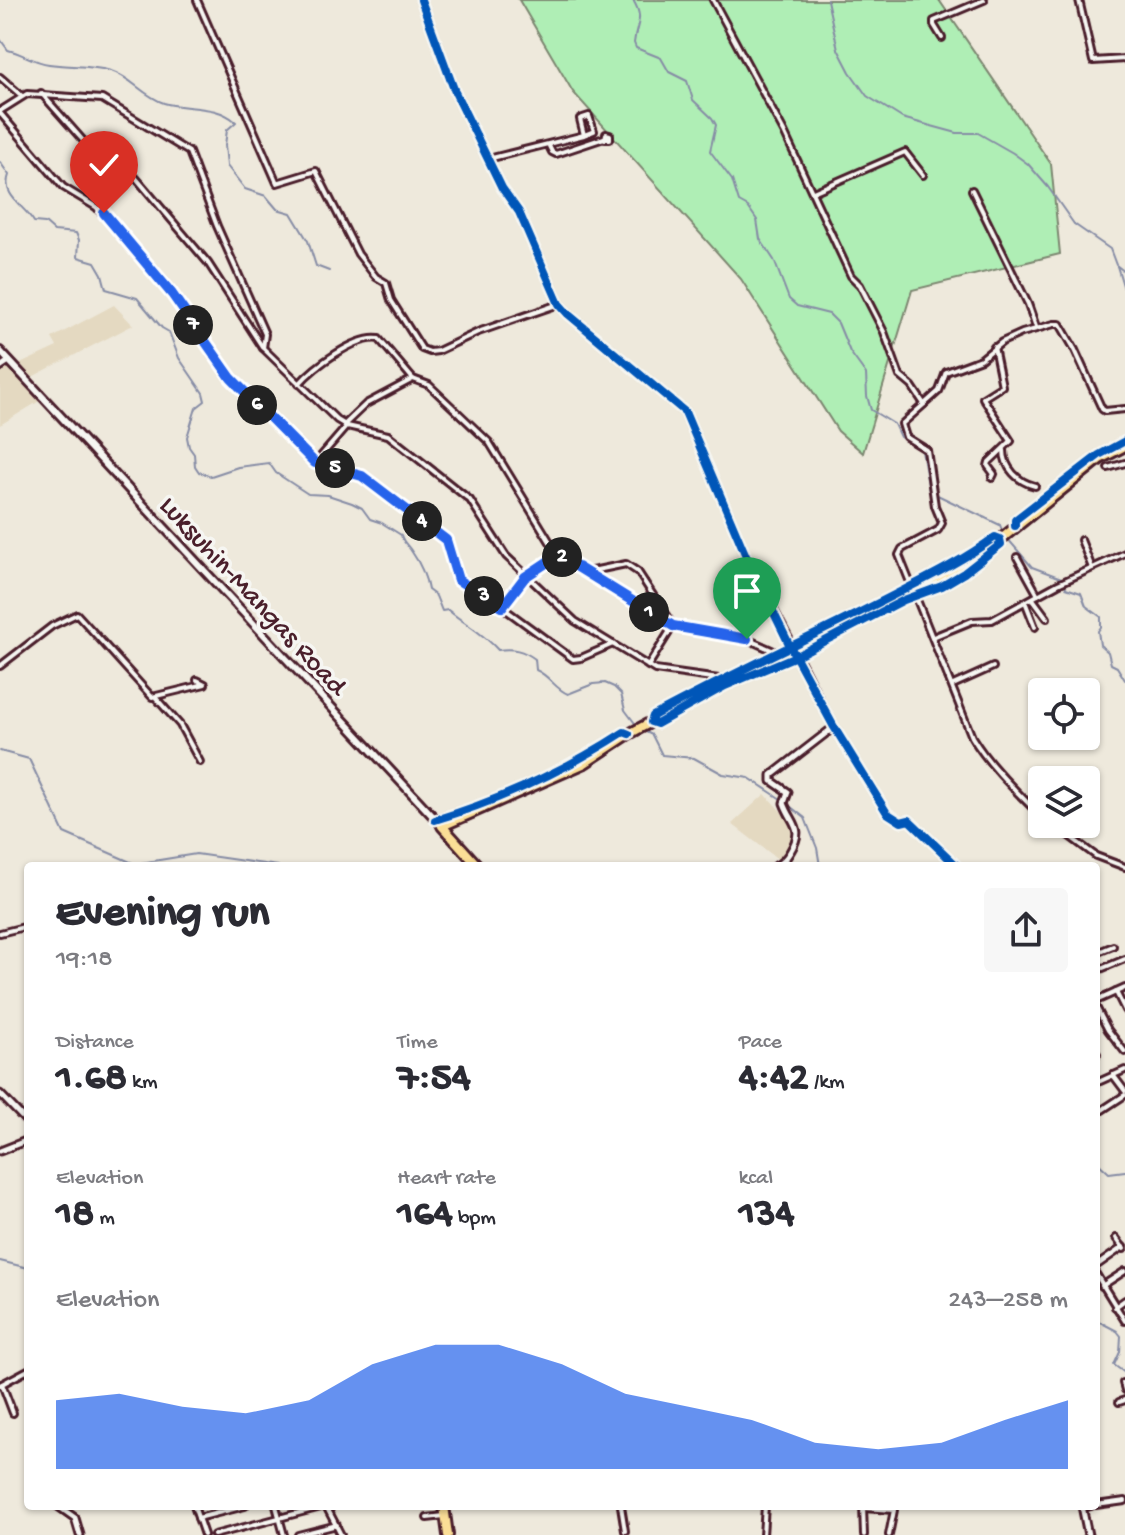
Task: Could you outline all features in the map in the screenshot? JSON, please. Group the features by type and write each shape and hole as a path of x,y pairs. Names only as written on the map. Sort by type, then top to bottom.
{"main road":[{"name":"Luksuhin-Mangas Road","path":"0,351 474,862"},
{"path":"442,826 585,763 629,734 733,678 949,577 1100,459 1125,446"},
{"path":"444,1511 448,1535"}],"street":[{"path":"197,0 277,183 316,171 358,254 376,277 386,283 391,300 422,349 438,351 478,332 559,304"},
{"path":"421,0 455,92 488,161 519,212 559,304 685,412 789,654 887,813 901,822 909,820 953,862"},
{"path":"713,0 813,192 849,271 860,285 884,332 900,376 912,386 924,404"},
{"path":"942,38 934,21 984,0"},
{"path":"1079,0 1093,61 1125,59"},
{"path":"0,77 22,96"},
{"path":"41,93 95,154 136,178 208,263 263,348 299,384 346,426 388,435 470,500 506,556 575,621 662,672 718,680 733,678"},
{"path":"263,348 265,334 217,226 189,152 107,100 41,93 22,96 0,112 19,139 63,187 96,207 110,221 172,294 231,378 315,463 359,474 383,491 446,540 458,580 502,607 573,659 613,644"},
{"path":"488,161 587,134 592,142"},
{"path":"549,146 556,154 604,138"},
{"path":"813,192 905,152 923,175"},
{"path":"972,190 1028,304 1036,327"},
{"path":"1028,803 979,749 970,732 899,552 940,528 941,521 933,497 926,448 906,437 901,427 903,421 940,389 946,372 981,359 994,347 1036,327 1060,324 1102,409 1125,409"},
{"path":"299,384 315,366 375,337 379,339 413,379 429,385 489,442 558,555 673,626 747,639 789,654"},
{"path":"992,478 994,474 989,463 1011,440 983,398 1002,386 994,347"},
{"path":"0,367 9,361"},
{"path":"315,463 366,404 413,379"},
{"path":"1005,447 1004,456 1009,470 1024,483 1035,486"},
{"path":"1108,468 1125,463"},
{"path":"1081,540 1092,568"},
{"path":"933,637 972,621 989,621 1125,553"},
{"path":"502,607 525,577 558,555"},
{"path":"1017,557 1047,618"},
{"path":"587,572 626,564 636,569 673,626"},
{"path":"1026,604 1035,627"},
{"path":"0,666 52,626 77,614 180,725 200,762"},
{"path":"648,666 673,626"},
{"path":"953,685 993,667"},
{"path":"156,698 205,684 197,680"},
{"path":"787,862 798,831 784,803 789,794 772,781 772,775 834,727"},
{"path":"1072,838 1096,856 1125,867"},
{"path":"0,933 24,927"},
{"path":"1100,951 1113,946"},
{"path":"1100,969 1125,959"},
{"path":"1100,999 1125,988"},
{"path":"1116,992 1125,1010"},
{"path":"1100,1015 1125,1052"},
{"path":"1100,1081 1125,1070"},
{"path":"1100,1111 1125,1093 1113,1075"},
{"path":"0,1094 24,1119"},
{"path":"0,1151 24,1142"},
{"path":"1100,1263 1124,1248 1116,1238"},
{"path":"1102,1286 1125,1271"},
{"path":"1100,1282 1125,1321"},
{"path":"1115,1307 1125,1300"},
{"path":"13,1413 1,1385 24,1372"},
{"path":"1123,1383 1125,1390"},
{"path":"1119,1402 1125,1400"},
{"path":"1100,1505 1125,1501"},
{"path":"64,1510 75,1518 80,1535"},
{"path":"195,1510 204,1535"},
{"path":"198,1518 229,1510"},
{"path":"277,1510 284,1535"},
{"path":"214,1535 310,1510"},
{"path":"328,1510 341,1535"},
{"path":"622,1510 625,1531"},
{"path":"763,1535 765,1510"},
{"path":"863,1510 864,1535"},
{"path":"889,1535 894,1510"},
{"path":"1084,1510 1088,1535"},
{"path":"427,1518 444,1511"},
{"path":"298,1535 337,1525"}],"shaded area":[{"path":"114,305 133,325 30,378 18,365 57,347 52,338"},
{"path":"10,363 41,400 0,425 0,370"},
{"path":"765,794 788,819 793,832 789,847 779,860 732,824"}],"green space":[{"path":"519,0 939,0 1051,164 1060,254 912,290 863,453 838,431 741,279 573,92"}],"waterway":[{"path":"633,0 639,17 634,43 636,48 661,58 669,72 687,81 693,100 712,118 716,125 710,151 732,180 739,202 748,207 757,220 760,239 774,260 789,299 797,306 829,314 838,323 850,352 866,374 871,410 894,424 900,437 922,451 929,491 1000,525 1003,533"},
{"path":"827,0 838,49 867,96 902,118 957,133 978,133 1013,153 1028,164 1048,187 1074,224 1110,249 1116,265 1125,272"},
{"path":"0,39 8,50 38,61 111,71 164,103 211,110 228,116 236,122 227,130 227,166 245,189 266,196 277,209 291,213 308,241 316,266 329,271"},
{"path":"0,162 9,175 7,182 11,195 34,222 45,223 54,231 76,233 79,240 78,257 95,262 106,289 137,298 169,332 179,358 203,393 205,401 196,408 187,437 199,472 211,476 238,467 269,463 276,473 308,494 328,495 362,508 370,519 401,535 420,565 428,590 436,596 442,611 448,610 498,650 518,650 531,656 535,659 536,670 568,694 593,684 605,683 614,687 621,694 625,710 637,726"},
{"path":"1117,266 1125,292"},
{"path":"1007,538 1032,567 1064,579"},
{"path":"1065,584 1066,588 1081,593 1086,606 1101,617 1098,631 1100,645 1108,652 1111,664 1117,667 1125,680"},
{"path":"642,730 652,735 662,755 694,758 723,774 749,778 781,799 805,818 819,862"},
{"path":"0,751 29,759 64,833 130,862"},
{"path":"147,862 196,854 251,862"},
{"path":"1100,1165 1109,1173 1125,1171"},
{"path":"0,1261 24,1267"},
{"path":"1100,1322 1121,1336 1120,1352 1114,1365 1125,1373"}],"cycle path":[{"path":"421,0 455,92 502,188 519,212 559,304 685,412 746,556 834,727 887,813 901,822 909,820 953,862"},
{"path":"1015,526 1015,520 1099,455 1125,441"},
{"path":"995,537 1000,539 1001,544 942,586 904,600 796,656 725,686 657,724 651,722 653,716 929,577 995,537"},
{"path":"435,820 509,793 557,771 624,732 629,734"}],"route":[{"path":"104,213 172,294 231,378 315,463 362,476 446,540 458,580 502,607 525,577 558,555 673,626 747,639"}]}
